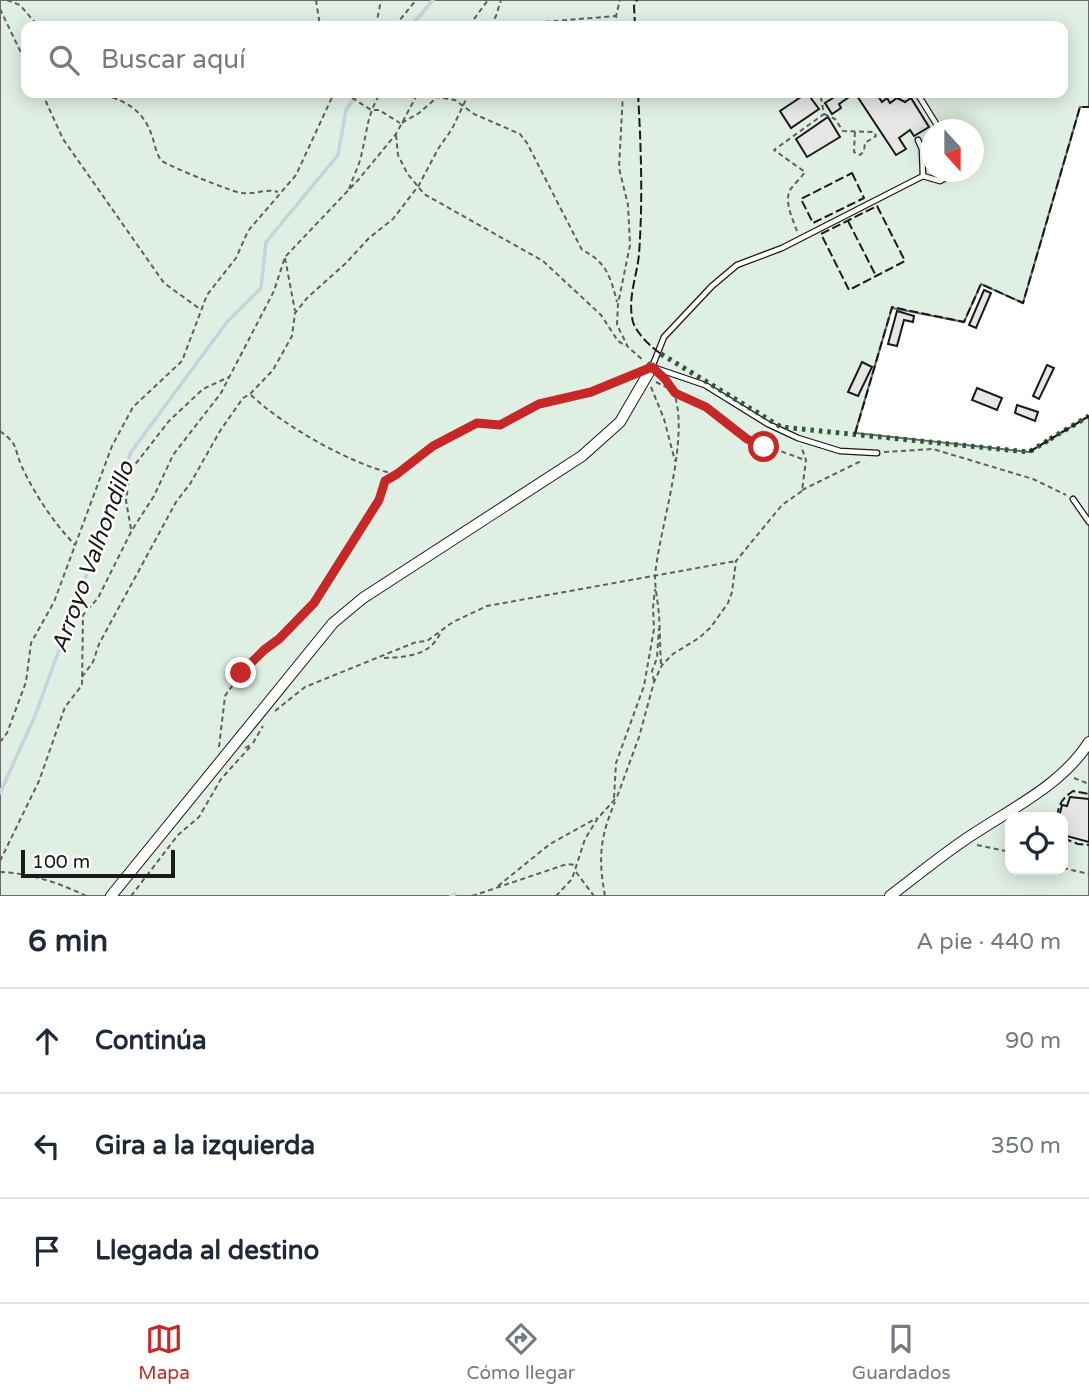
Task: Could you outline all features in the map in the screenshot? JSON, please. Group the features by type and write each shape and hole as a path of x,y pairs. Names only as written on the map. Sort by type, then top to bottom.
{"street":[{"path":"111,896 333,623 363,598 582,456 620,422 654,368"},
{"path":"890,896 962,841 1063,774 1089,742"}],"lane":[{"path":"921,98 933,119"},
{"path":"918,140 921,147"},
{"path":"877,453 839,451 798,438 768,424 705,385 654,368 664,337 712,286 737,265 801,238 921,177"},
{"path":"1073,499 1089,522"}],"path":[{"path":"6,0 20,5 34,21"},
{"path":"316,0 319,21"},
{"path":"377,21 381,0"},
{"path":"399,21 416,0"},
{"path":"472,21 488,0"},
{"path":"493,21 500,0"},
{"path":"618,21 620,0"},
{"path":"0,9 21,53"},
{"path":"555,21 616,16"},
{"path":"44,98 63,139 164,284 201,310"},
{"path":"111,98 132,105 152,134 162,160 207,179 224,190 242,194 271,189 280,193"},
{"path":"0,742 7,733 26,682 30,643 54,602 113,446 132,407 182,361 207,295 236,258 248,231 296,175 332,98"},
{"path":"353,98 371,110 379,110 401,123"},
{"path":"348,190 362,152 364,132 371,110 377,98"},
{"path":"0,861 39,781 65,707 82,685 83,615 98,598 132,530 154,496 173,454 221,393 274,291 285,257 396,134 414,98"},
{"path":"401,123 419,113 436,98 455,100 463,107 520,134 582,250 597,258 607,270 618,304"},
{"path":"295,313 369,238 393,219 419,185 467,98"},
{"path":"624,98 619,168 628,205 630,245 618,304 617,326 628,347"},
{"path":"821,98 824,114"},
{"path":"824,114 835,119 843,131 869,130 874,132 876,136 865,143 864,151 860,155 854,152 855,131"},
{"path":"801,238 790,213 789,197 790,190 805,172 774,150 824,114"},
{"path":"396,134 398,155 407,173 424,194 543,261 601,315 618,341 654,368 675,393 675,463 655,576 662,665"},
{"path":"82,678 93,662 99,644 176,502 243,398 273,370 292,336 295,313 285,257"},
{"path":"222,761 219,743 225,696 241,673 314,603 379,500 385,481 433,446 477,423 500,425 539,404 591,392 654,368"},
{"path":"132,530 126,501 130,471 169,421 203,389 230,376"},
{"path":"675,463 650,379 706,407 747,439 806,460"},
{"path":"250,394 261,405 317,440 373,469 397,474"},
{"path":"0,431 13,441 22,467 58,527 76,547"},
{"path":"798,438 806,460 802,491"},
{"path":"606,896 601,848 604,827 639,737 654,682 662,665 673,654 699,638 722,611 732,592 736,561 782,505 802,491 877,453 933,449 1034,479 1073,499"},
{"path":"276,710 305,687 427,640 453,622 487,606 736,561"},
{"path":"556,896 572,879 585,839 598,818 615,799 616,763 644,687 654,629 656,585"},
{"path":"654,682 652,671 657,658 659,624"},
{"path":"379,658 406,657 423,652 438,639 441,630"},
{"path":"131,896 178,835 200,817 221,779 252,744 266,720"},
{"path":"1063,774 1089,783"},
{"path":"498,886 550,844 598,818"},
{"path":"962,841 1005,851"},
{"path":"472,896 567,864 576,866"},
{"path":"1068,869 1089,874"},
{"path":"574,870 594,896"},
{"path":"0,872 18,873 69,888 86,896"}],"green space":[{"path":"0,0 1089,0 1089,107 1080,107 1023,303 981,284 964,322 892,308 855,433 1029,452 1089,416 1089,896 0,896"}],"building":[{"path":"800,98 811,98 819,109 791,128 780,111"},
{"path":"833,98 848,98 839,104 841,108 832,114 825,103"},
{"path":"858,98 879,98 882,102 887,98 890,103 897,98 905,102 911,98 924,119 921,119 921,132 914,136 910,130 899,138 906,149 896,155"},
{"path":"828,117 840,137 807,157 796,139"},
{"path":"984,290 991,293 976,328 969,325"},
{"path":"897,311 914,316 913,322 904,320 897,346 888,344"},
{"path":"862,362 872,367 858,396 848,392"},
{"path":"1047,365 1054,368 1039,399 1033,396"},
{"path":"977,388 1002,398 997,410 972,400"},
{"path":"1017,405 1038,412 1035,421 1015,413"},
{"path":"1070,797 1089,799 1089,842 1068,836 1068,812 1060,812 1062,805 1067,806"}],"waterway":[{"name":"Arroyo Valhondillo","path":"415,21 433,0"},
{"name":"Arroyo Valhondillo","path":"0,793 35,716 131,452 227,322 261,288 266,242 338,155 346,110 354,98"},
{"path":"451,896 455,894"}],"hedge":[{"path":"661,354 781,427 1029,452 1052,438"},
{"path":"1050,439 1089,416"}],"fence":[{"path":"635,21 634,6 637,0"},
{"path":"638,98 641,214 631,313 638,331 661,354"},
{"path":"855,434 892,307 964,322 981,284 1023,303 1080,107 1089,107"},
{"path":"852,173 864,198 813,223 801,199 852,173"},
{"path":"877,206 905,261 849,290 821,234 877,206"},
{"path":"848,221 876,276"},
{"path":"1029,452 1089,416"},
{"path":"1058,812 1066,796 1073,791 1089,794"},
{"path":"1068,840 1089,845"}],"route":[{"path":"241,673 314,603 379,500 385,481 433,446 477,423 500,425 539,404 591,392 652,367 675,393 706,407 747,439 764,447"}]}
